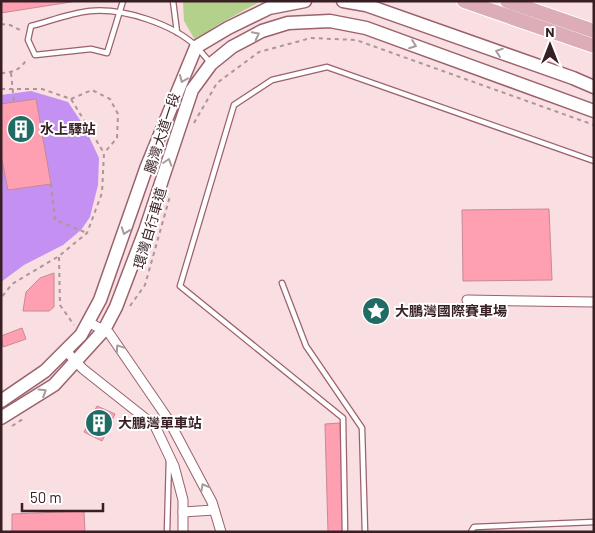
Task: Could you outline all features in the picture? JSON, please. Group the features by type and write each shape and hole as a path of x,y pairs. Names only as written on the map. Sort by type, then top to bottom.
{"main road":[{"path":"464,1 483,4 594,46"},
{"path":"507,1 594,31"}],"street":[{"path":"196,46 269,8 305,1"},
{"path":"343,1 366,5 594,87"},
{"name":"鵬灣大道一段","path":"5,422 54,385 104,330 116,307 145,231 192,90 212,64 232,47 262,31 288,23 330,21 366,28 594,111"},
{"name":"鵬灣大道一段","path":"1,401 45,371 82,335 100,300 147,166 196,46"},
{"path":"466,300 594,302"},
{"path":"88,322 110,333 168,419 212,502 222,532"},
{"path":"66,350 84,369 155,426 174,466 183,500 183,532"},
{"path":"183,512 214,510"}],"lane":[{"path":"123,1 120,11 107,52 91,48 35,55 28,40 31,26 89,11 120,11 177,32 196,46 212,64"},
{"path":"173,1 177,32"},
{"path":"345,532 343,418 180,286 234,105 272,80 327,68 594,161"},
{"path":"282,283 306,346 362,428 366,532"},
{"path":"167,532 169,456"},
{"path":"472,532 474,527 594,522"}],"path":[{"path":"1,16 2,24 10,24 18,28 28,40 30,48 24,64 18,70 11,73 1,73"},
{"path":"193,126 216,83 259,52 311,38 356,40 594,125"},
{"path":"11,73 14,102"},
{"path":"1,88 42,89 71,99 104,153 102,193 87,233 59,256 12,284 1,298"},
{"path":"71,99 92,90 110,99 118,114 117,138 104,153"},
{"path":"51,184 55,220 87,233"},
{"name":"環灣自行車道","path":"127,310 144,285 172,191"},
{"path":"59,256 60,305 82,335"},
{"path":"5,422 24,419"}],"green space":[{"path":"183,1 264,1 219,24 195,40 184,21"}],"shaded area":[{"path":"31,91 68,102 84,126 99,158 98,185 90,217 81,230 63,245 24,265 1,282 1,95"}],"building":[{"path":"1,1 77,1 1,13"},
{"name":"水上驛站","path":"36,99 51,184 8,190 1,155 1,104"},
{"path":"549,209 552,280 463,281 462,210"},
{"path":"54,273 54,307 49,311 23,311 26,292 40,278"},
{"path":"22,328 26,339 3,347 1,336"},
{"name":"大鵬灣單車站","path":"97,406 115,414 102,441 84,432"},
{"path":"340,423 343,532 328,532 325,424"},
{"path":"84,511 85,532 12,532 12,514"}],"place":[{"name":"水上驛站","path":"21,129"},
{"name":"大鵬灣國際賽車場","path":"376,311"},
{"name":"大鵬灣單車站","path":"99,423"}]}
